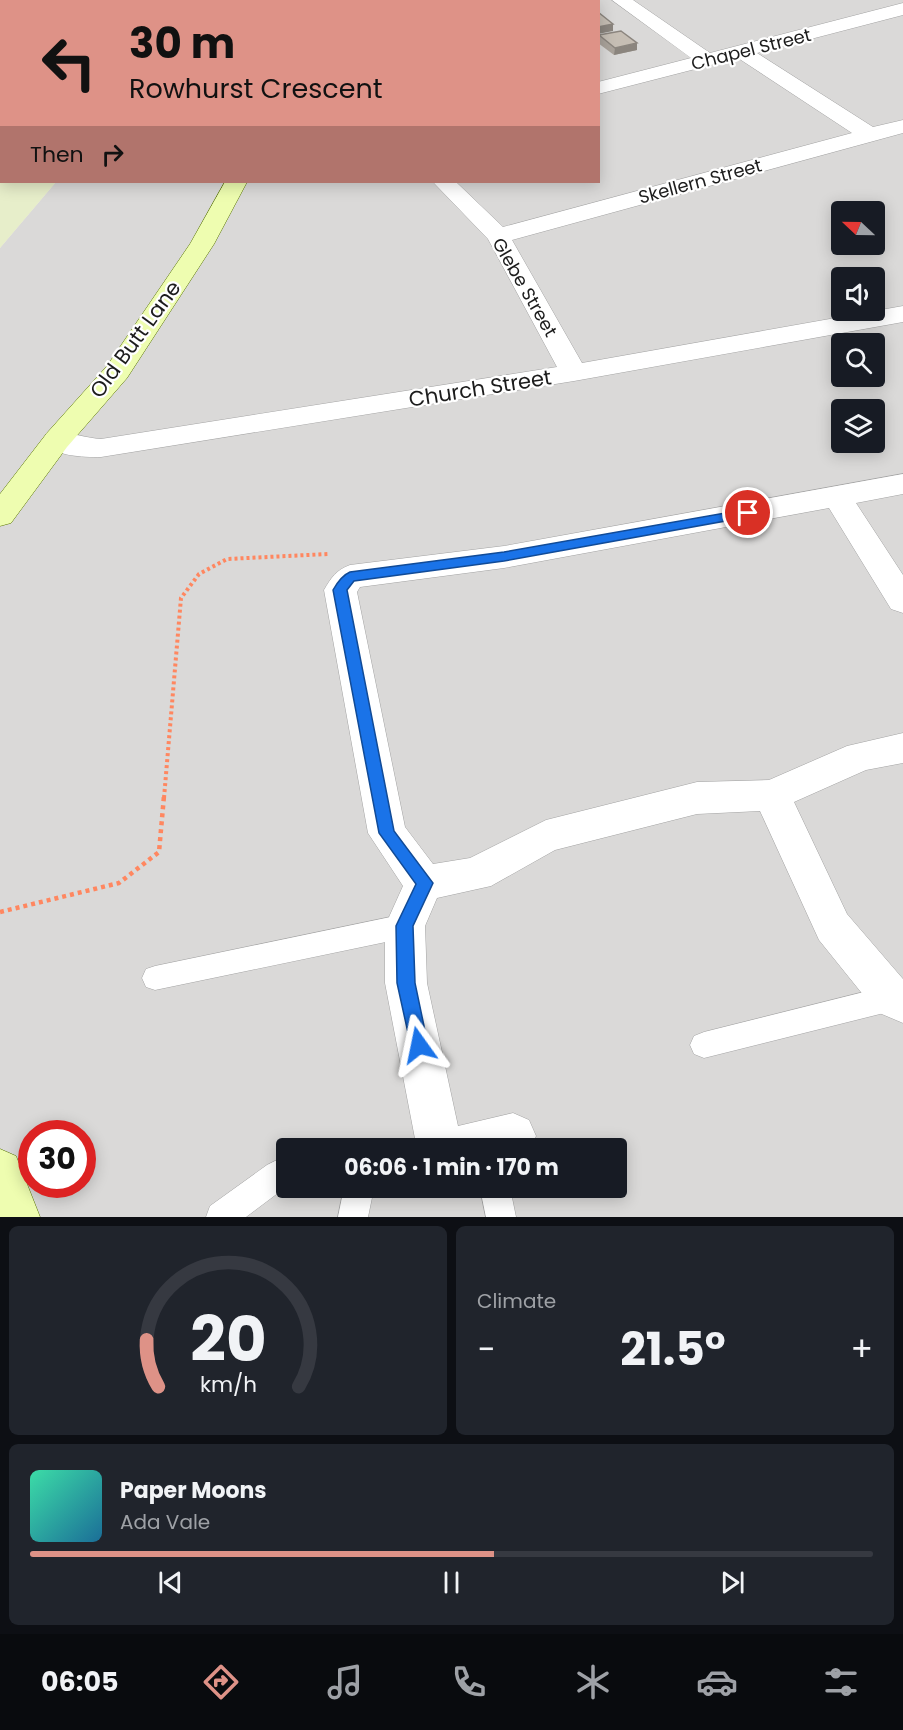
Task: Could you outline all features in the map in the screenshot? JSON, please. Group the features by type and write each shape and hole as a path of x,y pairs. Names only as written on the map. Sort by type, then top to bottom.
{"street":[{"path":"621,0 707,60"},
{"name":"Chapel Street","path":"600,87 903,9"},
{"path":"742,51 870,135"},
{"name":"Skellern Street","path":"498,236 903,126"},
{"name":"Old Butt Lane","path":"0,516 57,440 117,372 202,244 235,183"},
{"name":"Glebe Street","path":"445,183 498,236 574,373"},
{"name":"Church Street","path":"57,440 77,447 101,448 574,373 903,314"},
{"path":"424,883 387,833 340,590 350,577 504,557 903,484"},
{"path":"837,497 903,601"},
{"path":"424,883 477,874 546,836 697,798 771,795 860,756 903,748"},
{"path":"771,795 833,927 897,1000"},
{"path":"424,883 405,926 406,983 438,1138"},
{"path":"0,1172 16,1217"}],"lane":[{"path":"155,978 405,926"},
{"path":"704,1045 897,1000"},
{"path":"221,1217 276,1176"},
{"path":"353,1217 357,1198"},
{"path":"497,1198 501,1217"}],"path":[{"path":"0,912 119,883 159,852 181,598 199,574 227,560 332,553"}],"shaded area":[{"path":"600,0 903,0 903,1217 0,1217 0,248 55,183 600,183"}],"green space":[{"path":"0,183 55,183 0,248"}],"building":[{"path":"600,14 613,24 600,27"},
{"path":"621,31 637,43 615,48 600,35"}],"route":[{"path":"419,1045 406,983 405,926 424,883 387,833 340,590 350,577 504,557 748,513"}]}
